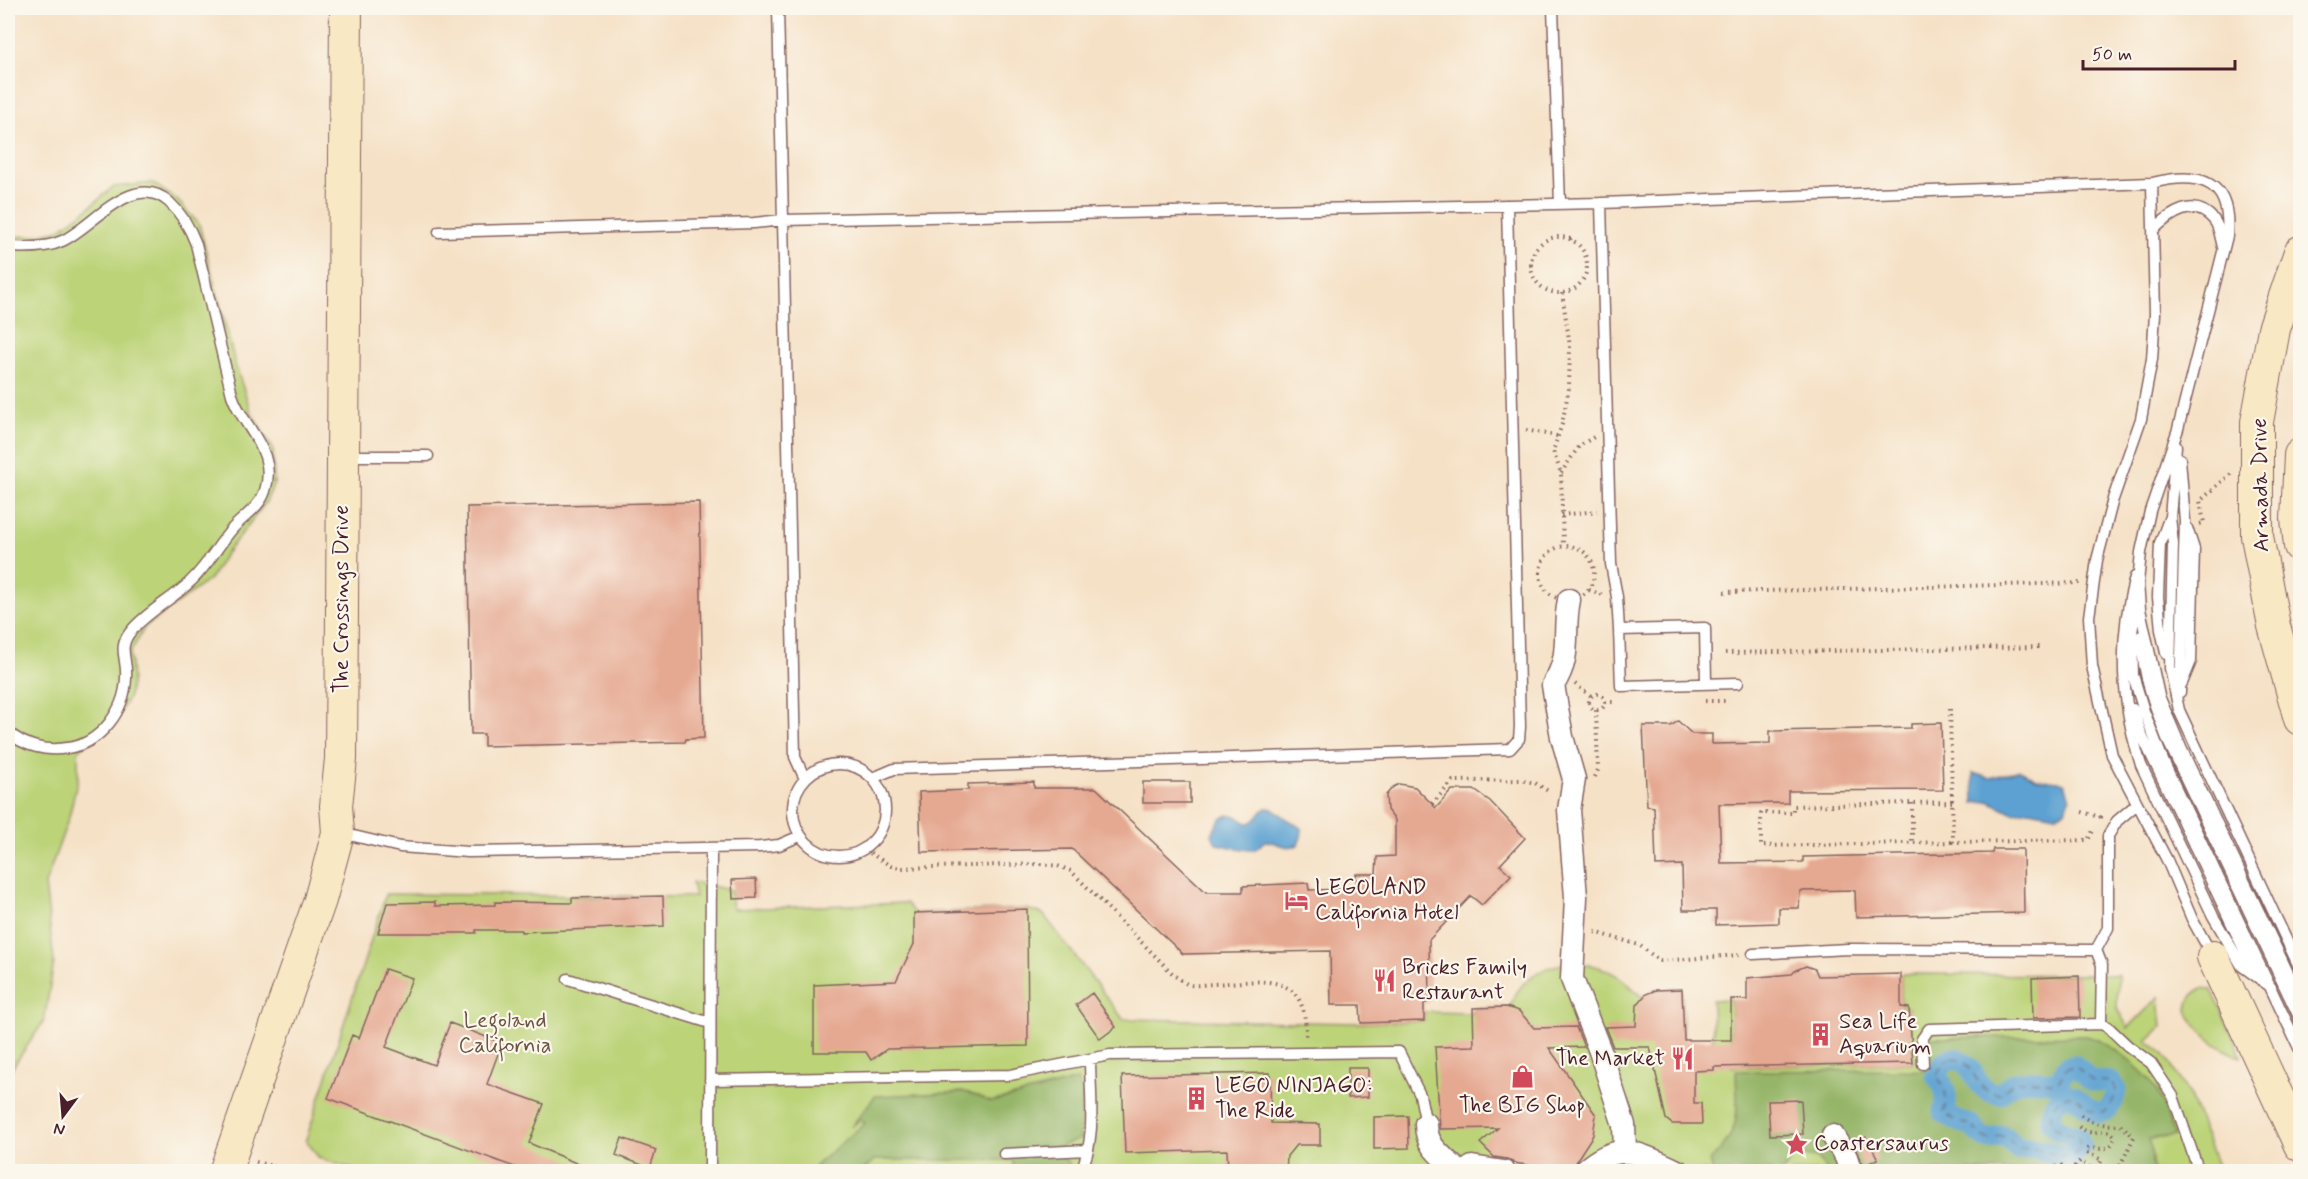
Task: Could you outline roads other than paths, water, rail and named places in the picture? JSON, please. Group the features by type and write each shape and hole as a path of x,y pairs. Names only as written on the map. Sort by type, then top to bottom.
{"street":[{"name":"The Crossings Drive","path":"239,1170 338,832 336,806 341,759 346,8"},
{"name":"Armada Drive","path":"2301,252 2274,329 2257,422 2257,536 2274,626 2301,719"},
{"name":"Armada Drive","path":"2301,455 2297,519 2301,546"},
{"path":"1569,600 1565,618 1567,652 1562,670 1553,685 1562,737 1574,779 1569,810 1576,897 1572,979 1621,1114 1624,1125 1625,1152"},
{"path":"2213,957 2228,962 2237,976 2301,1108"},
{"path":"2213,957 2301,1145"},
{"path":"1426,1124 1426,1134 1430,1145 1459,1172"},
{"path":"1833,1136 1846,1157 1851,1172"},
{"path":"1583,1172 1597,1160 1625,1152 1663,1164 1679,1172"},
{"path":"1466,1172 1472,1167 1504,1172"}],"lane":[{"path":"778,8 795,757 805,779"},
{"path":"1553,8 1560,204"},
{"path":"439,232 783,220 1601,203 2152,183 2169,179 2199,179 2214,187 2225,200 2229,216 2178,429 2154,497 2130,594 2123,638 2123,677 2134,744 2144,773 2213,916 2242,966 2271,987"},
{"path":"2152,183 2155,314 2149,385 2141,419 2109,514 2097,560 2089,617 2092,666 2112,755 2167,860 2192,919 2213,957"},
{"path":"8,248 61,242 117,202 133,194 148,192 163,197 169,202 188,224 196,244 232,395 239,411 259,439 266,459 268,477 262,498 234,527 208,564 127,637 122,651 126,668 123,695 117,711 105,729 81,744 61,749 30,745 8,732"},
{"path":"1601,203 1611,564 1617,597 1621,686 1738,683"},
{"path":"873,778 894,769 1510,749 1519,739 1520,727 1507,205"},
{"path":"2153,230 2170,214 2192,208 2204,212 2215,221 2223,247"},
{"path":"8,255 21,248"},
{"path":"2178,429 2170,517 2160,543 2158,597 2161,630 2179,710 2301,969"},
{"path":"2178,429 2190,523 2179,710"},
{"path":"343,456 428,456"},
{"path":"2141,552 2132,633 2133,675 2144,711 2164,763 2301,1050"},
{"path":"2138,583 2142,658 2161,724 2301,1019"},
{"path":"2140,609 2159,696 2182,750 2301,998"},
{"path":"1619,630 1705,628 1706,683"},
{"path":"839,764 861,769 873,778 881,789 886,816 875,840 865,850 837,857 823,854 810,847 800,836 794,822 792,807 796,791 805,779 817,770 839,764"},
{"path":"2096,950 2108,928 2108,836 2117,821 2137,804"},
{"path":"338,832 390,846 436,851 760,847 779,845 800,836"},
{"path":"710,1172 711,849"},
{"path":"1753,954 1848,950 2096,950"},
{"path":"2096,950 2102,965 2101,1024"},
{"path":"568,979 710,1023"},
{"path":"1923,1064 1922,1039 1929,1029 2101,1024 2108,1027 2151,1063 2173,1096 2199,1172"},
{"path":"710,1080 1010,1076 1110,1055 1399,1052 1420,1095 1426,1124"},
{"path":"1080,1172 1087,1158 1090,1137 1090,1059"},
{"path":"1004,1154 1088,1150"}],"water":[{"path":"2020,770 2037,779 2059,781 2065,784 2070,798 2066,811 2055,815 2030,810 2013,813 1989,801 1974,803 1973,773 1990,778"},
{"path":"1266,808 1276,810 1301,828 1302,834 1298,845 1285,846 1265,841 1256,849 1251,850 1216,843 1212,834 1224,817 1236,816 1249,823 1254,821"}],"waterway":[{"path":"1952,1058 1967,1065 1983,1088 1990,1092 2000,1094 2013,1084 2026,1081 2058,1083 2067,1067 2076,1066 2091,1080 2111,1082 2116,1090 2115,1095 2111,1105 2101,1112 2090,1109 2069,1095 2054,1105 2051,1123 2058,1130 2078,1137 2081,1147 2073,1157 2034,1149 2018,1149 2009,1139 2002,1136 1992,1139 1985,1138 1973,1126 1955,1120 1943,1112 1946,1102 1945,1093 1936,1076 1945,1061 1952,1058"}],"place":[{"name":"LEGOLAND California Hotel","path":"1297,901"},
{"name":"Bricks Family Restaurant","path":"1384,981"},
{"name":"Sea Life Aquarium","path":"1821,1035"},
{"name":"The Market","path":"1683,1059"},
{"name":"The BIG Shop","path":"1522,1077"},
{"name":"LEGO NINJAGO: The Ride","path":"1197,1099"},
{"name":"Coastersaurus","path":"1796,1144"}],"park label":[{"name":"Legoland California","path":"505,1034"}]}
